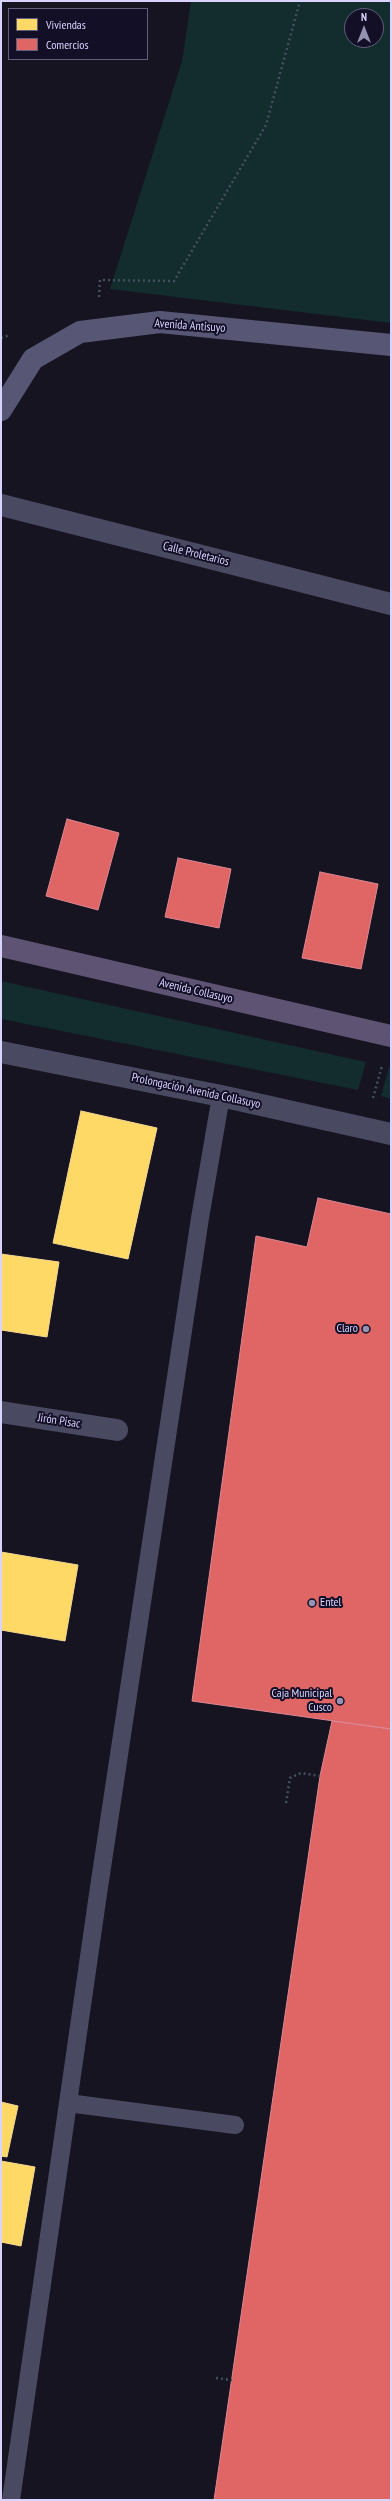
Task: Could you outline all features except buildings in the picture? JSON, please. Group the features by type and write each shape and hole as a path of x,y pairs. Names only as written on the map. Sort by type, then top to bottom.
{"main road":[{"name":"Avenida Collasuyo","path":"1,946 391,1036"}],"street":[{"name":"Avenida Antisuyo","path":"1,410 33,359 80,332 98,329 160,322 391,345"},
{"name":"Calle Proletarios","path":"1,505 391,604"},
{"name":"Prolongación Avenida Collasuyo","path":"1,1052 221,1096 391,1134"},
{"name":"Jirón Pisac","path":"1,1412 117,1430"}],"lane":[{"path":"11,2500 68,2103 195,1249 221,1096"},
{"path":"68,2103 235,2125"}],"path":[{"path":"98,329 100,280 174,282 266,125 300,1"},
{"path":"372,1101 383,1061"},
{"path":"286,1803 290,1778 301,1773 320,1776"},
{"path":"216,2378 232,2380"}],"green space":[{"path":"191,1 391,1 391,323 110,289 182,61"},
{"path":"1,981 366,1062 358,1090 1,1019"},
{"path":"389,1067 391,1067 391,1099 381,1096"}],"place":[{"name":"Claro","path":"366,1329"},
{"name":"Entel","path":"312,1603"},
{"name":"Caja Municipal Cusco","path":"340,1701"}]}
